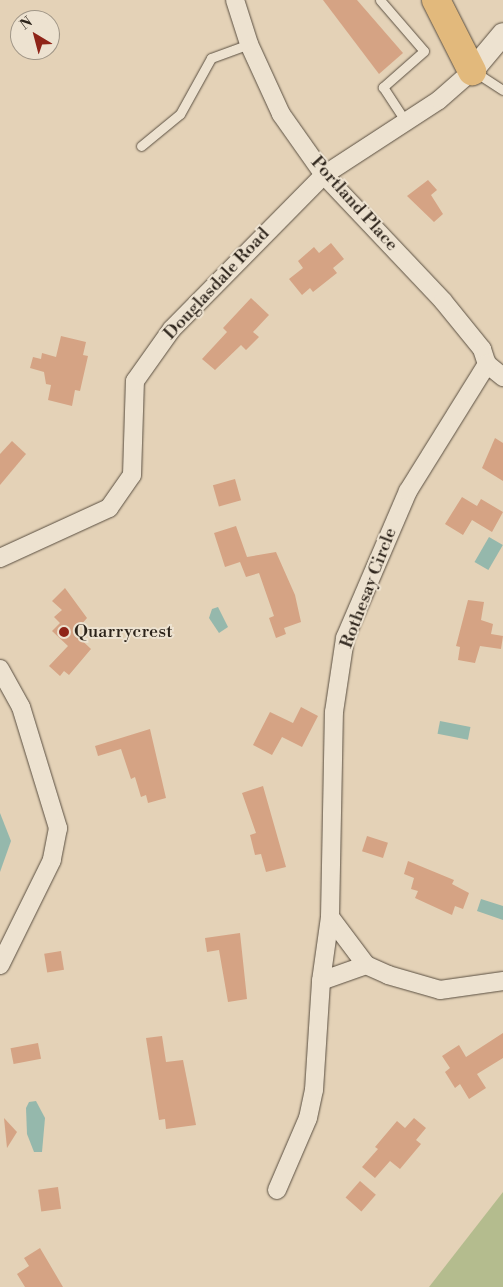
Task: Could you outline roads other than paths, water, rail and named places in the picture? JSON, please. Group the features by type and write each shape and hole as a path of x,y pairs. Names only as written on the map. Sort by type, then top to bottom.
{"highway":[{"path":"436,0 472,71"}],"street":[{"name":"Portland Place","path":"236,0 249,44 280,114 324,175 443,301 482,349 487,364"},
{"name":"Douglasdale Road","path":"0,558 109,508 132,474 135,381 172,328 247,249 324,175 406,122 472,71 503,34"},
{"path":"487,364 503,377"},
{"name":"Rothesay Circle","path":"277,1190 308,1118 314,1090 321,980 330,917 334,712 345,638 408,491 487,364"},
{"path":"0,670 21,707 58,828 52,860 0,965"},
{"path":"330,917 366,965 440,990 503,980"},
{"path":"321,980 366,965"}],"lane":[{"path":"380,0 424,51 383,87 406,122"},
{"path":"141,146 180,114 211,58 249,44"},
{"path":"472,71 503,90"}],"water":[{"path":"489,537 503,545 488,570 474,562"},
{"path":"218,607 228,627 219,633 209,618 212,609"},
{"path":"440,721 470,727 468,740 438,734"},
{"path":"0,813 11,841 0,872"},
{"path":"481,899 503,906 503,920 477,911"},
{"path":"36,1101 45,1118 42,1152 34,1152 27,1134 26,1108 29,1102"}],"place":[{"name":"Quarrycrest","path":"64,632"}]}
